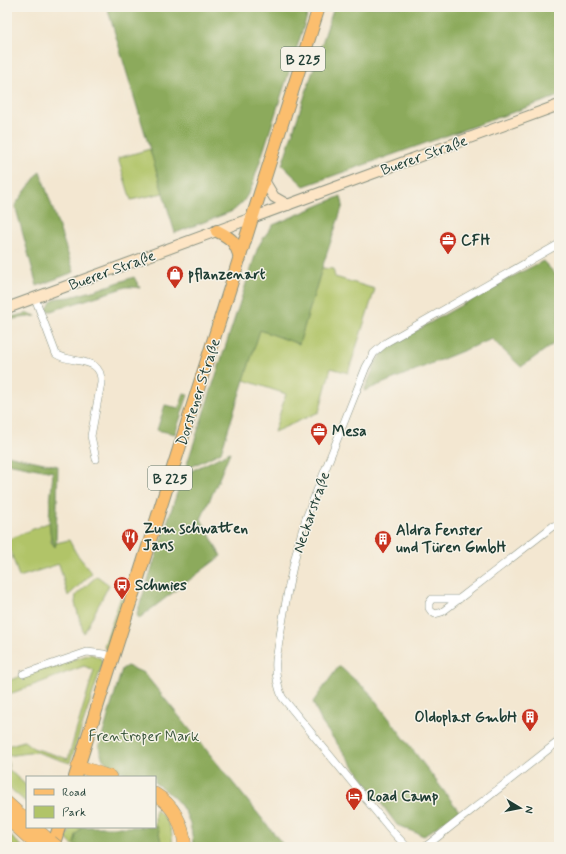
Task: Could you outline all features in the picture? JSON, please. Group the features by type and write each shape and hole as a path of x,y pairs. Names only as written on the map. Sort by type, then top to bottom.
{"highway":[{"path":"77,772 103,776"},
{"path":"156,795 170,807 177,816 183,830 185,847"},
{"path":"7,803 27,831"},
{"path":"156,804 164,810 172,821 177,834 177,847"},
{"path":"7,818 27,831 57,847"}],"main road":[{"name":"Dorstener Straße","path":"77,772 112,658 265,182 319,7"},
{"path":"217,230 231,239 236,245 240,258"},
{"path":"53,847 59,828"}],"street":[{"name":"Buerer Straße","path":"7,308 559,105"},
{"path":"265,182 274,197 288,205"},
{"name":"Neckarstraße","path":"407,847 391,830 282,697 279,691 275,670 276,660 287,594 300,536 363,375 374,353 387,342 559,244"},
{"path":"35,298 56,354 66,359 92,364 100,370 102,377 91,436 96,459"},
{"path":"459,599 553,526 559,524"},
{"path":"23,674 86,652 104,654 112,658"},
{"path":"425,847 559,740"}],"green space":[{"path":"107,7 310,7 251,189 243,202 233,211 175,233"},
{"path":"334,7 557,7 559,38 559,96 304,186 282,165"},
{"path":"150,149 163,193 131,200 118,158"},
{"path":"40,171 74,272 37,286 15,205"},
{"path":"341,196 343,205 299,344 260,330 221,452 185,470 258,247 273,225"},
{"path":"543,261 559,278 559,340 521,367 492,339 364,391 377,360 386,350 419,329 504,281"},
{"path":"322,268 333,269 335,277 375,289 348,373 331,368 319,412 274,432 286,394 244,380 260,330 299,344"},
{"path":"134,277 140,288 126,287 51,311 46,311 51,302 58,298 70,297 96,290"},
{"path":"28,313 36,316 13,319 7,326 7,318"},
{"path":"184,394 188,395 175,434 157,430 165,405 179,408"},
{"path":"230,452 201,519 221,556 138,619 137,613 183,475"},
{"path":"7,455 58,466 55,547 52,540 49,521 53,472 7,463"},
{"path":"50,522 51,542 55,547 56,543 69,540 76,553 92,573 68,596 59,564 19,577 7,540"},
{"path":"97,576 109,585 84,633 75,603 76,595"},
{"path":"124,588 126,589 110,645 105,649 104,646"},
{"path":"91,654 100,658 103,662 70,763 36,752 7,756 7,746 24,741 33,748 68,759 94,670 84,666 7,695 7,681"},
{"name":"Frentroper Mark","path":"127,666 144,673 285,847 193,847 190,826 183,809 172,796 156,784 156,776 134,775 120,771 107,764 103,759 99,747 122,669"},
{"path":"339,666 369,692 459,811 424,836 397,825 322,723 313,702"},
{"path":"7,757 9,770 26,785 26,802 7,786"},
{"path":"156,810 163,816 169,825 172,836 172,847 162,847 158,828 156,827"},
{"path":"156,827 158,828 162,847 79,847 74,844 76,835 81,828 156,828"},
{"path":"71,828 81,828 76,835 74,843 79,847 75,847 66,839"},
{"path":"7,833 23,847 15,847 7,840"}],"place":[{"name":"CFH","path":"448,255"},
{"name":"pflanzenart","path":"175,289"},
{"name":"Mesa","path":"319,446"},
{"name":"Zum schwatten Jans","path":"130,552"},
{"name":"Aldra Fenster und Türen GmbH","path":"383,554"},
{"name":"Schmies","path":"122,600"},
{"name":"Oldoplast GmbH","path":"530,732"},
{"name":"Road Camp","path":"354,811"}]}
